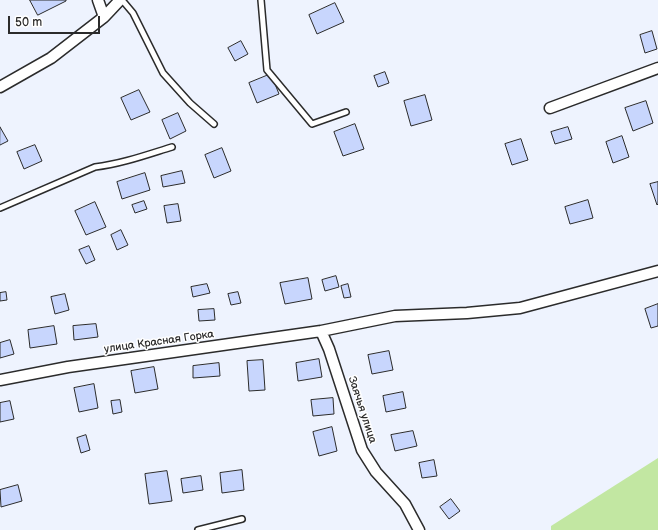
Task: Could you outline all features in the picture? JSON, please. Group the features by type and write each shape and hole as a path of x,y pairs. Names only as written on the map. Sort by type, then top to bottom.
{"street":[{"path":"98,0 104,17"},
{"path":"0,87 52,58 104,17 121,0"},
{"path":"550,108 658,68"},
{"name":"улица Красная Горка","path":"0,380 68,367 321,331 395,316 467,313 520,308 658,271"},
{"name":"Заячья улица","path":"321,331 329,349 362,450 376,472 405,504 419,530"}],"lane":[{"path":"121,0 133,13 164,73 190,103 214,124"},
{"path":"261,0 267,70 312,124 346,112"},
{"path":"0,208 95,167 106,166 172,147"},
{"path":"198,530 242,519"}],"green space":[{"path":"658,458 658,530 551,530 551,526"}],"building":[{"path":"30,0 66,0 66,1 38,15"},
{"path":"335,3 344,22 317,34 309,15"},
{"path":"652,31 657,49 645,53 640,35"},
{"path":"241,41 248,54 235,61 228,48"},
{"path":"385,72 389,83 378,87 374,76"},
{"path":"271,74 279,94 257,103 249,83"},
{"path":"139,90 150,112 131,120 121,98"},
{"path":"425,95 432,120 411,126 404,101"},
{"path":"646,101 653,123 633,131 625,108"},
{"path":"178,113 186,131 170,139 162,120"},
{"path":"355,124 364,149 343,156 334,132"},
{"path":"0,127 8,141 0,145"},
{"path":"568,127 572,139 555,144 551,132"},
{"path":"622,136 629,157 613,163 606,142"},
{"path":"521,139 528,160 512,165 505,144"},
{"path":"35,145 42,161 24,169 17,152"},
{"path":"222,148 231,171 214,178 205,155"},
{"path":"182,171 185,183 163,187 161,176"},
{"path":"145,173 150,190 122,199 117,182"},
{"path":"658,182 658,204 657,205 650,184"},
{"path":"588,200 593,218 570,224 565,207"},
{"path":"144,201 147,209 135,213 132,205"},
{"path":"95,202 106,227 86,235 75,211"},
{"path":"178,204 181,221 167,223 164,206"},
{"path":"121,230 128,245 117,250 111,235"},
{"path":"89,246 95,260 86,264 79,250"},
{"path":"336,276 339,287 325,291 322,280"},
{"path":"308,278 312,299 285,304 280,283"},
{"path":"207,284 210,293 193,297 191,287"},
{"path":"348,284 351,297 344,298 341,286"},
{"path":"6,292 7,300 0,301 0,293"},
{"path":"238,292 241,303 231,305 228,294"},
{"path":"65,294 69,310 55,314 51,297"},
{"path":"658,304 658,326 651,328 645,309"},
{"path":"214,309 215,320 199,321 198,310"},
{"path":"96,324 98,337 74,340 73,326"},
{"path":"54,326 57,344 30,348 28,330"},
{"path":"10,340 14,354 0,358 0,343"},
{"path":"389,351 393,370 372,374 368,355"},
{"path":"319,359 322,377 298,381 296,363"},
{"path":"263,360 265,390 249,391 247,361"},
{"path":"219,363 220,376 193,378 193,366"},
{"path":"154,367 158,389 135,393 131,371"},
{"path":"94,384 98,408 79,412 74,388"},
{"path":"403,392 406,408 386,412 383,396"},
{"path":"333,398 334,414 313,416 311,400"},
{"path":"120,400 122,412 113,414 111,401"},
{"path":"10,401 14,419 0,422 0,403"},
{"path":"332,427 337,451 319,456 313,432"},
{"path":"413,431 417,446 395,451 391,435"},
{"path":"86,435 90,450 81,453 77,438"},
{"path":"434,460 437,476 422,478 419,463"},
{"path":"242,470 244,490 222,493 220,473"},
{"path":"167,471 172,501 149,504 145,474"},
{"path":"201,476 203,490 183,493 181,479"},
{"path":"18,485 22,501 1,507 0,490"},
{"path":"451,499 460,511 449,519 440,507"}]}
